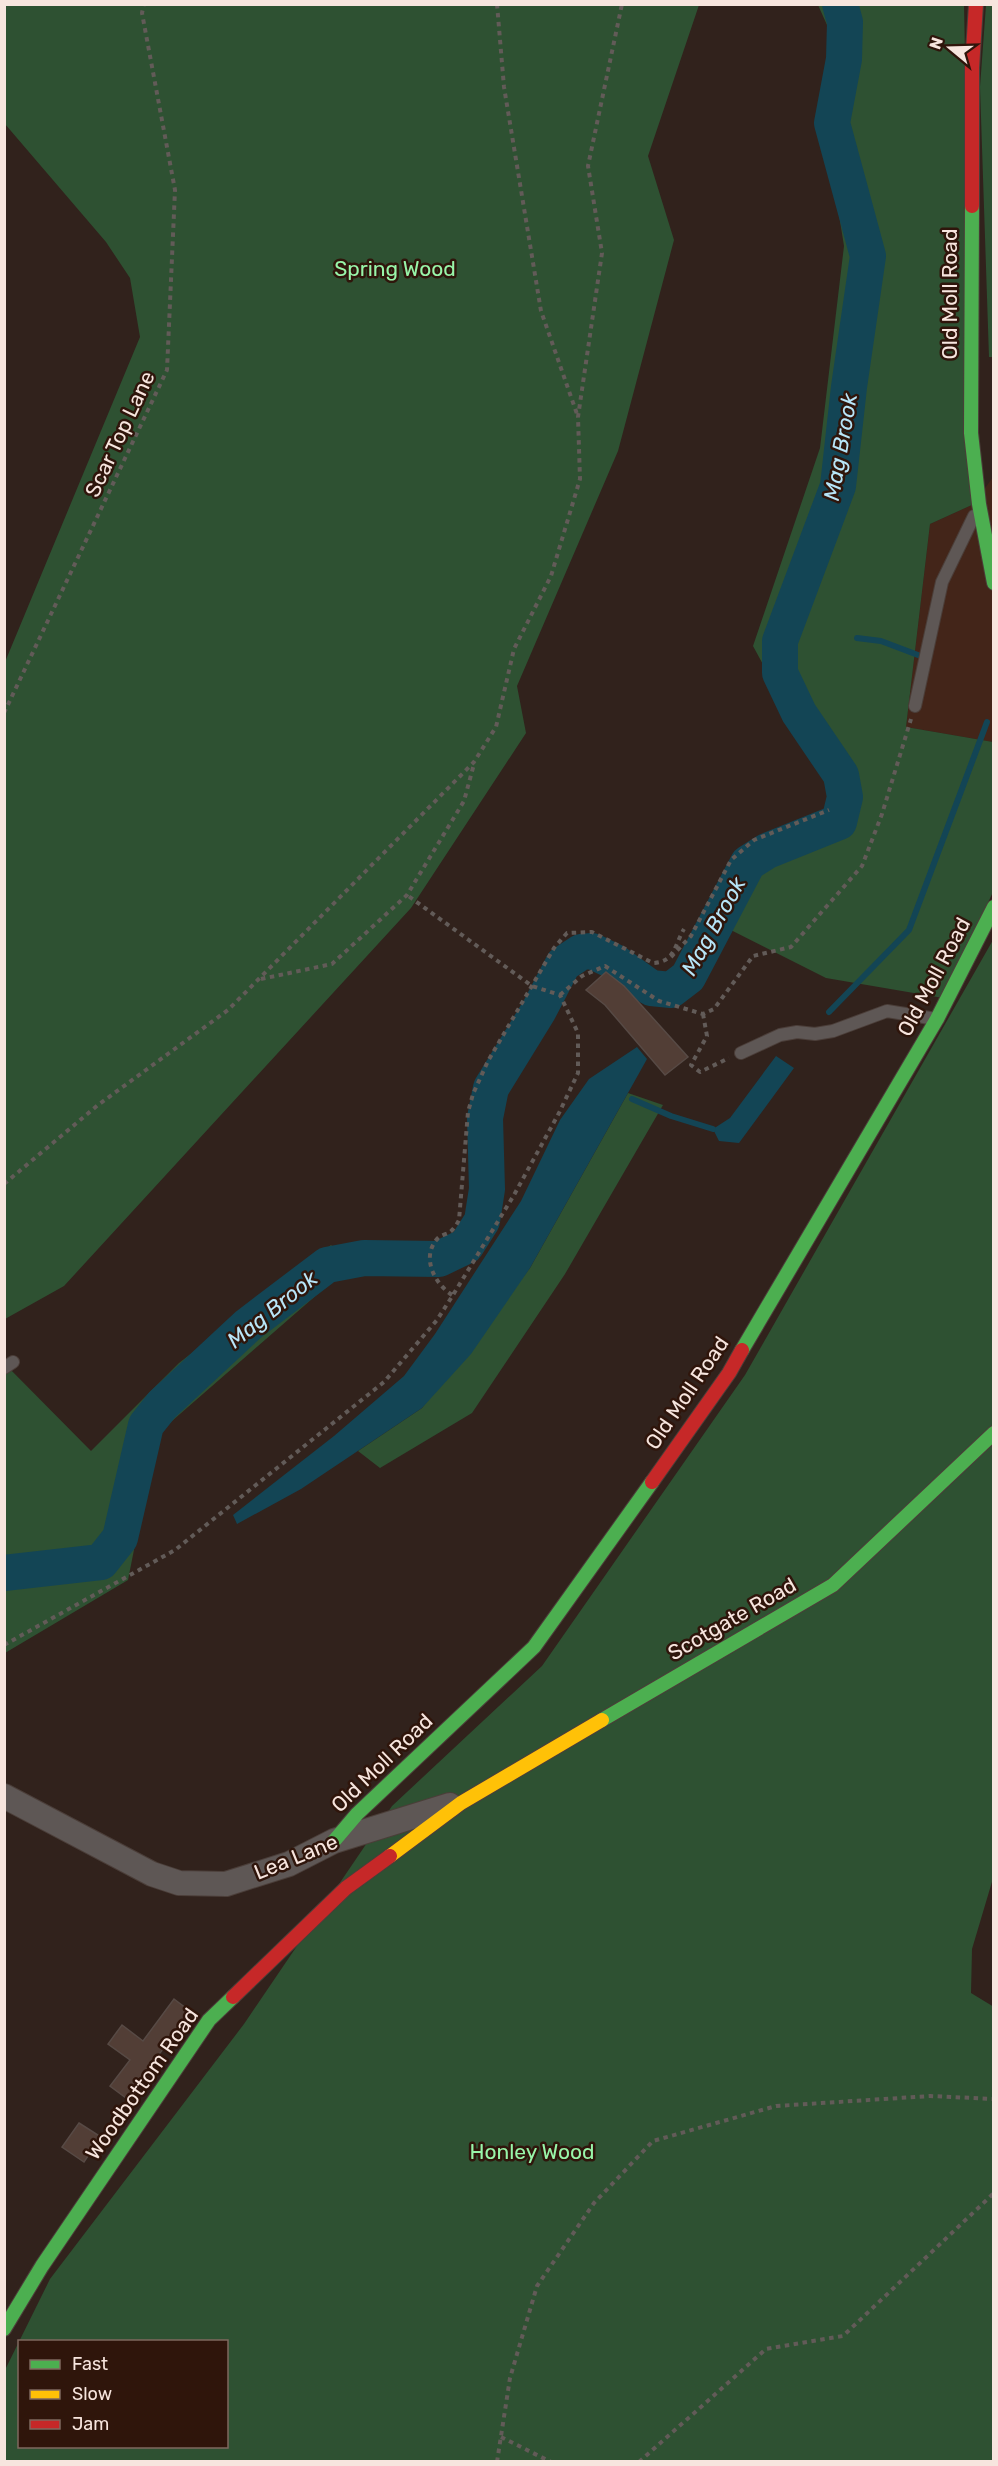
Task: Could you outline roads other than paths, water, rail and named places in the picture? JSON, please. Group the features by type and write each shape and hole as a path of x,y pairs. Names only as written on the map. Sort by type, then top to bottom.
{"street":[{"name":"Old Moll Road","path":"976,4 972,68 970,433 979,504 993,583"},
{"name":"Old Moll Road","path":"334,1841 357,1814 534,1647 729,1373 937,1019 993,907"},
{"name":"Scotgate Road","path":"461,1803 833,1585 993,1433"},
{"name":"Lea Lane","path":"4,1796 152,1874 179,1883 226,1884 289,1864 334,1841 461,1803"},
{"name":"Woodbottom Road","path":"4,2329 42,2266 209,2020 346,1888 461,1803"}],"lane":[{"path":"915,706 942,582 979,504"},
{"path":"741,1053 780,1035 833,1031 887,1011 937,1019"}],"water":[{"path":"637,1047 647,1059 530,1268 471,1354 422,1408 301,1489 237,1524 233,1515 334,1436 404,1376 435,1334 521,1201 560,1120 589,1079"},
{"path":"776,1056 794,1068 739,1143 719,1141 713,1129 730,1118"}],"waterway":[{"name":"Mag Brook","path":"4,1573 101,1562 120,1538 146,1425 162,1405 248,1325 327,1265 364,1258 439,1259 466,1246 482,1221 487,1189 485,1118 491,1088 539,1010 563,964 581,952 592,951 615,962 651,988 671,990 688,977 748,863 767,851 839,822 845,797 841,775 799,713 780,673 780,641 838,486 849,387 868,256 832,123 844,59 845,22 840,4"},
{"path":"857,638 881,641 918,655"},
{"path":"829,1012 909,930 987,722"},
{"path":"632,1099 671,1116 713,1129"}],"park label":[{"name":"Spring Wood","path":"395,269"},
{"name":"Honley Wood","path":"532,2152"}]}
